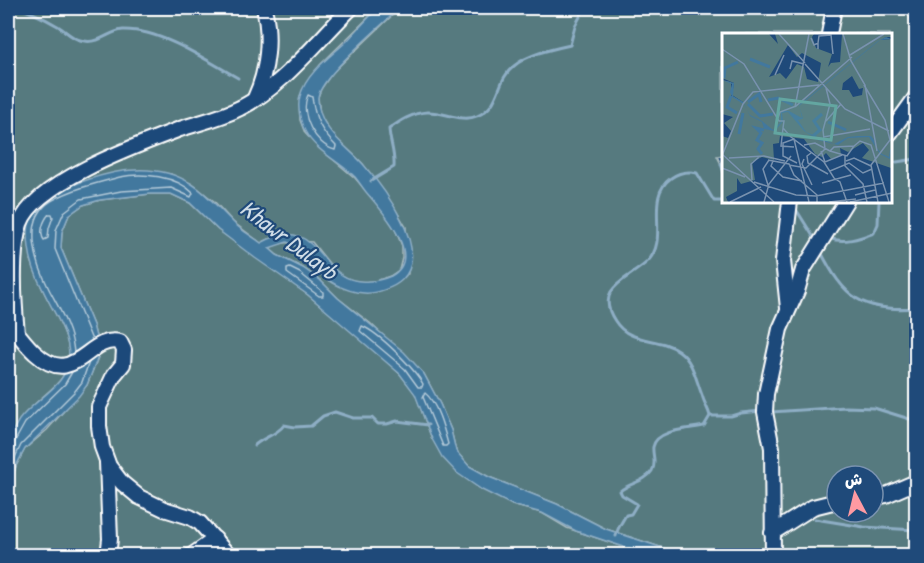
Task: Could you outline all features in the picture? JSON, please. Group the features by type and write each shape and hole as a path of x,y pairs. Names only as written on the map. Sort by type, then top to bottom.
{"street":[{"path":"254,99 266,65 268,44 264,8"},
{"path":"17,333 16,250 20,225 27,210 67,177 148,142 242,108 286,74 351,8"},
{"path":"829,33 834,8"},
{"path":"891,132 916,97"},
{"path":"788,310 783,261 790,202"},
{"path":"773,555 771,448 765,404 780,329 797,291 803,270 845,202"},
{"path":"8,321 35,353 50,364 60,366 84,358 106,342 120,342 124,350 123,364 114,375 99,407 102,447 109,466 122,483 139,496 200,523 229,555"},
{"path":"107,460 110,539 108,555"},
{"path":"885,495 916,482"},
{"path":"772,533 813,507 825,504"},
{"path":"190,555 215,539"}],"green space":[{"path":"8,8 378,8 320,65 300,96 300,120 305,133 355,178 384,212 402,246 399,270 376,281 350,280 336,272 312,242 269,239 261,243 233,222 214,201 192,184 171,174 83,181 31,260 65,334 69,357 67,368 61,379 24,416 8,442"},
{"path":"400,8 904,8 916,29 916,555 684,555 606,529 557,504 489,477 469,466 456,451 451,430 424,374 320,280 269,248 280,244 295,245 321,274 346,288 408,274 406,227 363,164 331,133 320,115 318,97 332,73"},
{"path":"171,194 190,203 218,230 308,295 373,349 400,374 415,393 432,439 512,505 542,513 567,528 648,555 8,556 8,490 16,466 25,449 47,430 87,385 100,352 93,325 61,248 62,232 69,215 83,205 100,200"}],"water":[{"name":"Khawr Dulayb","path":"378,8 400,8 329,78 318,98 319,109 327,127 363,164 382,188 402,220 412,253 410,268 399,283 373,293 364,293 342,288 323,276 301,251 287,242 269,248 320,280 338,298 404,352 424,374 451,430 456,451 469,466 489,477 557,504 606,529 684,555 648,555 576,531 542,513 512,505 482,490 457,473 442,457 432,439 415,394 400,374 308,295 218,230 190,203 171,194 100,200 83,205 69,215 62,232 61,248 93,325 100,352 87,385 79,396 25,449 16,466 8,490 7,451 12,433 25,412 50,391 63,376 69,357 63,331 34,270 28,240 31,217 40,204 52,195 81,182 113,173 129,170 161,172 177,176 198,188 235,224 261,243 281,235 296,235 308,242 339,273 352,280 380,280 391,276 401,268 404,257 397,233 355,177 309,138 299,109 303,88 313,72"}],"waterway":[{"path":"19,8 47,20 77,39 93,41 123,30 138,31 168,40 238,78"},
{"path":"371,181 394,167 389,129 406,118 422,113 433,112 458,118 477,116 491,106 508,72 514,66 533,55 570,45 575,26 582,13"},
{"path":"891,163 916,159"},
{"path":"616,536 626,515 631,514 637,504 622,495 620,491 645,478 652,471 653,447 656,441 667,433 704,426 710,416 694,371 684,355 671,346 637,337 621,329 609,310 608,300 616,286 647,262 654,253 658,231 659,196 663,186 671,178 683,173 697,173 714,201 722,201"},
{"path":"829,238 846,240 874,233 878,224 879,202"},
{"path":"794,206 816,241"},
{"path":"820,250 838,280 857,298 868,304 882,307 916,308"},
{"path":"771,412 846,407 874,408 916,421"},
{"path":"710,416 731,416 761,411"},
{"path":"254,446 284,425 311,426 323,416 335,412 353,418 372,418 378,424 397,421 428,425"},
{"path":"815,519 864,527 916,530"}]}
